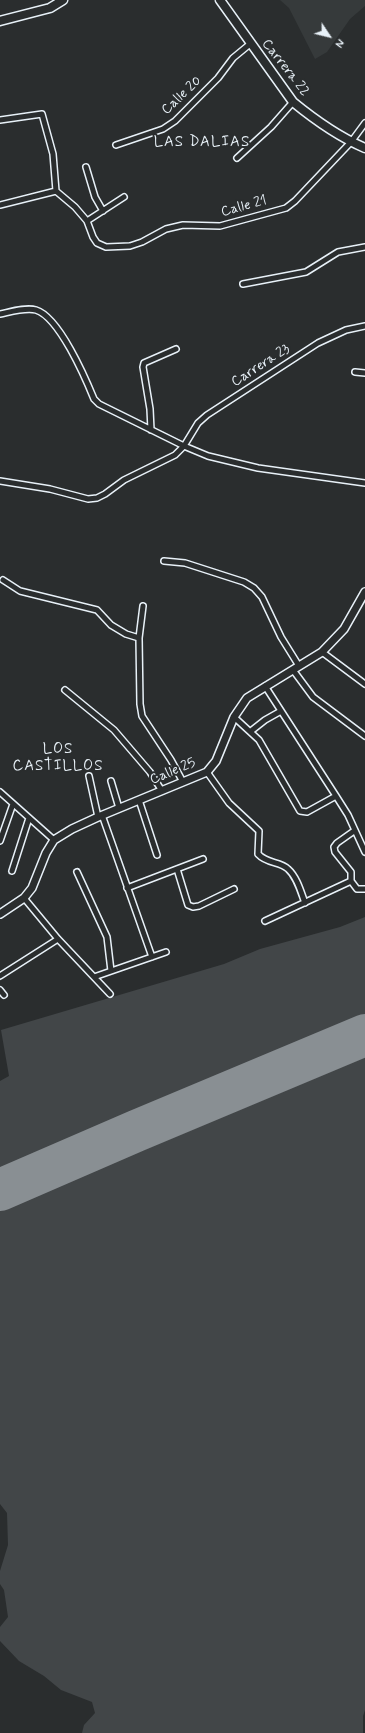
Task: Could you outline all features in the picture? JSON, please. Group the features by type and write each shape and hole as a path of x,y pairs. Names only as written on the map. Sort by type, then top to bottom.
{"main road":[{"path":"0,21 50,8 63,0"},
{"name":"Carrera 22","path":"220,0 250,44 293,102 308,114 350,142 365,148"}],"street":[{"name":"Calle 20","path":"116,145 163,129 175,121 218,78 233,58 250,44"},
{"path":"237,158 271,127 293,102"},
{"path":"0,120 42,114 53,154 56,191 75,207 87,221 124,197"},
{"name":"Calle 21","path":"87,221 97,244 106,248 130,246 142,242 166,229 184,225 220,226 286,208 295,201 350,142 365,123"},
{"path":"86,166 95,197 103,211"},
{"path":"0,205 56,191"},
{"path":"243,284 306,272 338,252 365,248"},
{"path":"0,314 34,309 40,312 57,327 66,341 94,399 99,404 184,446 208,456 258,468 365,483"},
{"name":"Carrera 23","path":"184,446 198,423 207,415 318,343 346,330 365,326"},
{"path":"151,430 150,409 143,367 144,363 176,349"},
{"path":"355,372 365,373"},
{"path":"0,481 50,488 88,499 97,498 124,480 175,455 184,446"},
{"path":"164,561 186,562 244,582 254,588 262,597 296,668 313,697 365,736"},
{"path":"3,580 20,591 97,610 111,625 126,634 139,638"},
{"name":"Calle 25","path":"0,914 24,898 32,888 46,853 54,840 72,829 100,816 207,772 216,762 234,716 247,698 322,652 344,628 365,592"},
{"path":"143,606 139,638 140,704 142,716 171,760 183,782"},
{"path":"322,652 365,684"},
{"path":"265,686 348,815 354,831 365,852"},
{"path":"65,690 114,730 150,772 162,791"},
{"path":"251,731 265,720 281,711"},
{"path":"234,716 259,740 300,811 307,812 336,796"},
{"path":"207,772 229,803 259,831 258,854 263,860 288,868 305,903"},
{"path":"89,776 100,816 152,956"},
{"path":"111,781 119,808"},
{"path":"0,792 54,840"},
{"path":"139,800 157,855"},
{"path":"0,841 13,804"},
{"path":"12,871 29,818"},
{"path":"354,831 337,843 334,847 335,852 351,872 351,881 357,889 365,889"},
{"path":"127,888 203,859"},
{"path":"177,869 188,904 193,907 199,906 234,889"},
{"path":"77,872 107,937 112,971"},
{"path":"265,921 351,881"},
{"path":"24,898 58,939 110,994"},
{"path":"0,976 58,939"},
{"path":"94,977 166,952"},
{"path":"0,990 4,995"}],"shaded area":[{"path":"280,0 365,0 365,6 350,19 327,52 315,59 289,8"},
{"path":"365,917 365,1022 0,1177 0,1081 9,1076 1,1030 224,964 260,949 340,927"},
{"path":"365,1057 365,1710 363,1716 363,1733 82,1733 84,1725 95,1713 92,1702 61,1690 44,1676 19,1661 0,1641 0,1627 8,1617 4,1590 0,1584 0,1571 8,1545 7,1513 0,1504 0,1210"}],"runway":[{"path":"0,1190 365,1035"}],"district":[{"name":"LAS DALIAS","path":"202,143"},
{"name":"LOS CASTILLOS","path":"58,758"}]}
